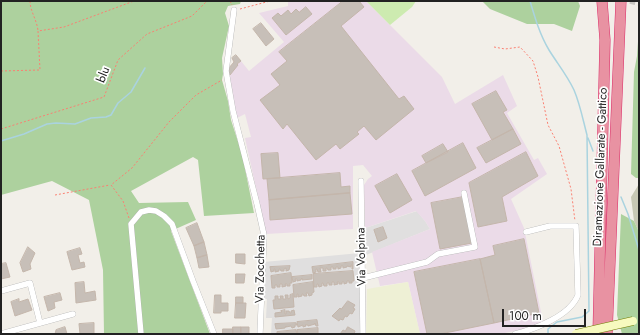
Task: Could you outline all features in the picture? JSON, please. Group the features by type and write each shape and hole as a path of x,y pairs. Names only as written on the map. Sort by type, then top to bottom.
{"highway":[{"name":"Diramazione Gallarate - Gattico","path":"598,334 605,40 602,1"},
{"name":"Diramazione Gallarate - Gattico","path":"607,334 621,1"}],"main road":[{"path":"576,334 634,321"}],"street":[{"name":"Via Zocchetta","path":"234,10 226,78 232,111 264,235 260,334"},
{"name":"Via Volpina","path":"361,181 363,334"},
{"path":"363,278 427,262 438,254 475,247 464,193"},
{"path":"141,334 131,224 141,212 150,210 156,211 164,216 172,224 214,334"},
{"path":"515,334 531,330 542,325 570,308 576,301 578,295 576,226 550,226 526,232"},
{"path":"1,291 30,283 40,323"},
{"path":"1,334 73,314"}],"path":[{"path":"1,71 40,70 37,22 30,6 30,1"},
{"path":"38,31 64,28 134,1"},
{"name":"blu","path":"1,129 104,97 118,60 124,54 147,34 192,16 207,1"},
{"path":"234,10 270,1"},
{"path":"494,47 505,49 520,46 534,61 548,125 559,146 571,189 576,226"},
{"path":"55,195 111,185 132,168 169,122 196,95 226,78"},
{"path":"111,185 123,201 131,224"}],"shaded area":[{"path":"288,1 366,1 442,77 455,104 503,75 517,106 507,113 534,160 538,158 547,174 511,199 524,228 543,322 519,330 500,334 420,334 408,282 380,286 372,252 430,229 416,211 365,228 364,185 372,176 363,165 353,166 353,229 266,234 245,138 251,137 245,114 237,118 228,81 237,64 241,61 249,71 284,42 259,13 288,6"},
{"path":"639,184 639,232 634,221 631,197"},
{"path":"417,211 430,229 366,255 365,228"},
{"path":"360,253 360,334 271,334 272,318 266,318 267,299 264,299 264,262"},
{"path":"408,282 420,334 366,334 367,289"}],"green space":[{"path":"1,1 241,1 240,4 228,6 225,13 229,26 222,58 222,80 228,101 231,120 242,154 254,213 204,216 198,160 193,157 131,191 139,203 188,202 196,220 171,231 210,334 104,334 103,270 89,200 52,181 1,195"},
{"path":"366,1 416,1 412,7 390,25"},
{"path":"482,1 578,1 580,6 572,31 554,24 527,24 490,9"},
{"path":"639,27 639,178 636,178 631,174 634,72 637,56"},
{"path":"621,214 634,221 639,232 639,334 622,334 617,315"}],"building":[{"path":"343,1 359,1 364,7 341,26 399,99 404,96 414,109 376,140 364,126 357,132 359,134 340,149 336,144 316,160 287,124 283,129 260,100 280,85 271,74 287,61 279,52"},
{"path":"306,7 312,14 286,35 272,18 278,13 281,16 288,10 291,14 296,9 299,12"},
{"path":"261,23 274,39 266,46 253,29"},
{"path":"236,55 241,61 237,64 238,65 230,75 228,73 228,69 234,62 232,58"},
{"path":"496,91 507,110 503,112 513,129 492,140 472,104"},
{"path":"513,129 521,144 486,163 477,148"},
{"path":"463,143 476,168 425,196 412,171"},
{"path":"443,144 448,152 426,163 422,156"},
{"path":"526,152 538,176 502,197 507,221 478,227 469,183"},
{"path":"278,153 280,178 263,179 261,154"},
{"path":"340,173 341,187 350,186 350,193 269,200 267,179"},
{"path":"397,174 412,200 390,213 375,186"},
{"path":"350,193 352,214 270,220 269,200"},
{"path":"463,197 472,243 440,249 431,203"},
{"path":"197,223 204,242 194,246 186,228"},
{"path":"383,227 387,238 378,242 374,230"},
{"path":"524,239 539,313 494,323 480,259 495,255 493,246"},
{"path":"204,242 207,255 197,258 194,246"},
{"path":"28,247 35,253 30,264 31,269 23,272 20,263"},
{"path":"80,248 82,254 78,255 80,263 84,262 85,267 72,270 67,252"},
{"path":"236,254 245,254 245,264 236,263"},
{"path":"207,255 209,267 199,268 197,258"},
{"path":"480,259 494,323 440,334 427,334 414,272"},
{"path":"353,262 353,269 352,265 351,267 347,266 343,268 343,266 341,266 341,268 338,269 338,267 333,269 333,267 331,267 331,270 326,268 326,271 323,271 323,268 320,268 321,272 318,272 316,269 316,272 313,273 312,267"},
{"path":"6,263 10,277 1,279 1,264"},
{"path":"290,266 289,270 286,271 286,268 284,271 281,271 279,269 279,271 275,272 274,269 274,271 271,272 270,267"},
{"path":"353,271 354,281 352,281 352,283 347,281 347,283 344,284 344,282 342,282 342,284 339,284 339,282 337,282 338,284 334,285 334,282 332,282 332,285 327,283 327,286 324,286 322,283 322,286 319,287 317,284 317,287 314,287 313,274"},
{"path":"291,273 292,283 290,283 290,286 285,284 286,286 282,287 282,284 280,284 280,287 275,285 275,288 272,288 271,276"},
{"path":"236,274 245,274 244,283 236,283"},
{"path":"312,275 312,279 302,280 302,278 301,280 297,281 297,279 295,279 296,281 293,282 292,277"},
{"path":"84,282 85,293 95,291 96,300 76,303 75,283"},
{"path":"313,282 314,292 312,295 309,296 308,293 306,293 307,296 302,294 302,296 298,297 297,294 297,297 294,297 293,285"},
{"path":"60,293 62,300 54,302 55,308 48,311 44,297"},
{"path":"293,294 294,307 274,309 273,300 275,300 275,296 278,296 278,299 281,299 280,296 283,296 283,299 286,299 285,295 288,295 288,299 290,298 290,295"},
{"path":"215,295 221,295 221,303 228,303 228,311 214,313"},
{"path":"236,297 243,297 243,303 236,303"},
{"path":"19,299 19,302 28,299 32,310 15,316 11,302"},
{"path":"348,301 355,305 353,308 355,309 352,314 350,313 347,317 345,316 343,320 340,319 339,321 332,316 340,308 341,309"},
{"path":"236,303 246,303 245,318 235,318"},
{"path":"285,310 286,314 286,311 291,313 291,311 294,310 295,315 275,317 275,313"},
{"path":"317,320 318,326 316,326 315,323 308,326 305,325 306,326 303,327 303,325 298,327 297,322"},
{"path":"94,323 94,334 80,334 79,324"},
{"path":"296,323 297,325 292,328 291,326 286,326 285,328 276,329 275,324"},
{"path":"65,327 67,334 55,334 56,330"},
{"path":"233,327 241,327 241,334 233,334"},
{"path":"241,327 249,327 249,334 241,334"},
{"path":"348,327 355,331 354,334 340,334"},
{"path":"318,328 318,334 298,334 297,330"},
{"path":"223,329 233,329 233,334 223,334"},
{"path":"296,330 297,334 277,334 277,332"}],"waterway":[{"path":"530,1 538,26 546,44 574,90 580,106 587,135"},
{"path":"1,141 24,134 47,124 75,124 91,118 106,117 111,115 118,103 131,92 145,68"},
{"path":"548,334 548,329 557,322 582,317 589,311 587,135"},
{"path":"588,138 593,151"},
{"path":"621,197 639,250"}],"tunnel":[{"path":"630,1 639,3"}]}
